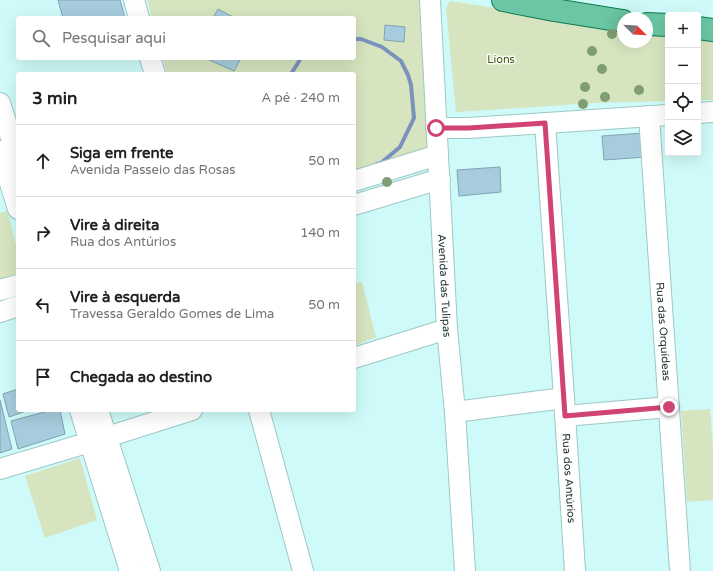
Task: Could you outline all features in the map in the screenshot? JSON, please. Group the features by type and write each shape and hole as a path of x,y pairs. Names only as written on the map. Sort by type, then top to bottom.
{"main road":[{"path":"503,0 617,20"},
{"path":"653,24 665,25"},
{"path":"701,28 713,30"}],"street":[{"path":"134,0 138,16"},
{"name":"Avenida das Tulipas","path":"430,0 447,329 455,412 465,571"},
{"path":"151,60 154,72"},
{"path":"0,103 4,130 16,156"},
{"path":"701,113 713,112"},
{"path":"436,128 469,128 658,116"},
{"name":"Rua das Orquídeas","path":"658,116 669,407 680,571"},
{"name":"Rua dos Antúrios","path":"545,123 575,571"},
{"path":"0,151 16,203"},
{"path":"356,180 438,156"},
{"path":"356,204 440,179"},
{"path":"0,290 16,286"},
{"path":"0,312 16,307"},
{"path":"356,357 447,329"},
{"path":"455,412 565,407 669,407"},
{"path":"81,412 99,440 150,571"},
{"path":"98,412 99,440 130,571"},
{"path":"0,469 99,440 186,412"},
{"path":"260,412 303,571"}],"green space":[{"path":"147,0 420,0 429,154 356,173 356,72 166,72 164,60 356,60 356,16 151,16"},
{"name":"Lions","path":"450,1 617,27 617,48 653,48 653,33 665,34 665,101 596,103 456,112 446,8"},
{"path":"701,37 713,39 713,100 701,100"},
{"path":"7,211 16,245 16,276 0,280 0,213"},
{"path":"362,282 376,337 356,345 356,284"},
{"path":"710,409 713,447 713,500 687,502 681,411"},
{"path":"80,458 97,520 45,538 25,476"}],"building":[{"path":"58,0 120,0 124,16 62,16"},
{"path":"218,9 231,16 214,16"},
{"path":"385,25 405,27 404,42 384,40"},
{"path":"209,60 240,60 234,71"},
{"path":"644,133 646,157 604,160 602,136"},
{"path":"500,167 501,192 459,196 457,170"},
{"path":"16,390 16,412 23,412 9,417 3,394"},
{"path":"0,400 12,449 0,453"},
{"path":"45,412 60,412 65,434 18,449 11,421"}],"waterway":[{"path":"356,39 361,39 382,47 401,61 411,85 414,118 400,147 381,163 377,164"},
{"path":"292,72 300,60"}],"route":[{"path":"436,128 469,128 545,123 565,416 669,407"}]}
